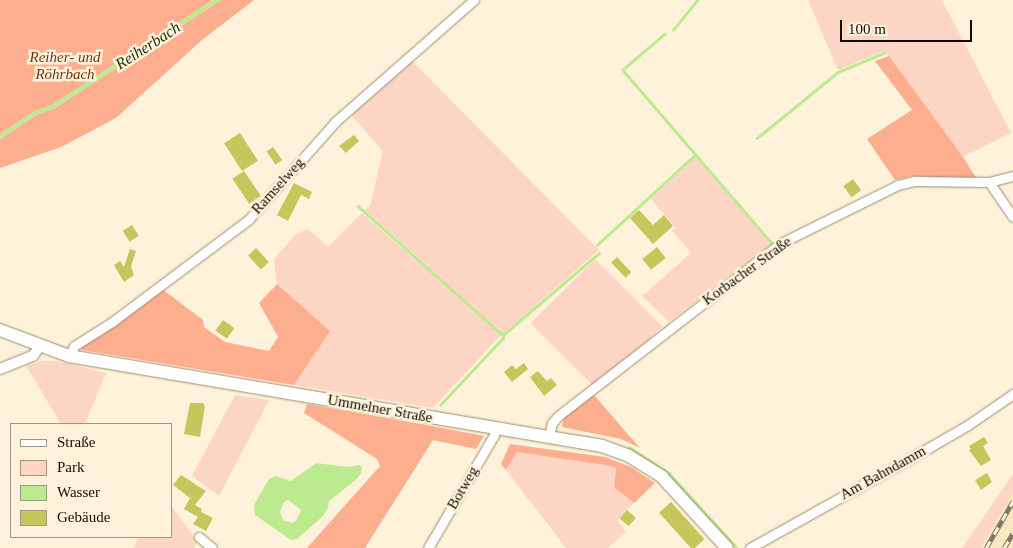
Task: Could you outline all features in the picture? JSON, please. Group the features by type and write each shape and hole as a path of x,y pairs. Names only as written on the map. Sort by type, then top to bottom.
{"main road":[{"name":"Ummelner Straße","path":"0,330 69,356 602,446 650,467 674,488 726,548"}],"street":[{"name":"Ramselweg","path":"69,356 74,346 112,322 249,219 335,122 474,0"},
{"name":"Korbacher Straße","path":"549,436 552,423 558,416 781,243 898,185 914,181 989,182 1013,176"},
{"path":"989,182 1013,217"},
{"path":"0,369 33,356 40,346"},
{"name":"Am Bahndamm","path":"750,548 968,425 1013,394"},
{"name":"Botweg","path":"428,548 494,435 496,428"},
{"path":"198,537 212,548"}],"shaded area":[{"path":"1013,493 1013,548 981,548 1004,509"}],"green space":[{"name":"Reiher- und Röhrbach","path":"0,0 213,0 52,105 35,111 0,134"},
{"path":"221,0 254,0 202,40 116,118 61,147 0,168 0,139 36,115 55,108"},
{"path":"808,0 942,0 1011,133 963,157 885,51 838,70"},
{"path":"889,56 977,179 913,176 895,180 867,139 912,110 875,61"},
{"path":"411,60 599,250 503,334 365,210 370,206 383,151 350,114"},
{"path":"696,157 771,244 669,322 642,296 691,253 672,230 675,227 651,199"},
{"path":"362,213 501,335 433,408 294,385 330,331 277,284 274,259 296,234 308,229 328,247"},
{"path":"595,259 662,326 598,391 531,323"},
{"path":"277,284 330,331 294,385 82,350 81,347 162,289 203,320 204,327 225,342 269,351 278,337 259,303"},
{"path":"42,361 57,361 106,373 85,423 60,423 26,366"},
{"path":"593,394 640,448 621,439 562,427 564,417"},
{"path":"235,395 269,400 219,496 192,476"},
{"path":"307,404 484,436 476,449 433,440 365,548 307,548 380,466 377,459 304,413"},
{"path":"510,444 605,457 631,467 655,483 634,503 614,487 616,468 605,465 517,452 506,470 501,464"},
{"path":"517,452 590,462 616,468 614,487 634,503 617,520 626,532 608,548 566,548 506,470"},
{"path":"1013,474 1013,493 981,548 962,548"},
{"path":"172,506 197,542 194,548 133,548 138,538 172,538"}],"water":[{"name":"Reiherbach","path":"213,0 221,0 55,108 36,115 0,139 0,134 35,111 52,105"},
{"path":"316,463 348,467 359,465 362,467 357,479 329,501 328,508 323,516 297,539 291,540 255,515 254,505 269,479 275,476 291,481","holes":["288,500 301,510 296,521 292,523 283,520 280,512 284,502"]}],"building":[{"path":"240,133 258,161 242,171 224,143"},
{"path":"354,135 359,141 346,153 339,146"},
{"path":"273,147 282,160 276,165 266,152"},
{"path":"244,171 261,196 249,204 232,179"},
{"path":"853,179 861,190 852,197 843,186"},
{"path":"294,183 312,192 309,199 301,195 288,221 277,215"},
{"path":"639,210 653,225 664,215 673,226 653,244 630,218"},
{"path":"132,225 139,236 130,242 123,231"},
{"path":"657,247 666,258 651,270 642,259"},
{"path":"256,248 269,262 261,269 248,256"},
{"path":"130,249 136,251 131,266 134,275 124,282 114,265 120,261 124,267"},
{"path":"617,257 631,272 625,278 611,262"},
{"path":"223,320 234,328 227,339 215,331"},
{"path":"524,363 528,369 512,382 504,372 512,365 516,369"},
{"path":"538,371 547,381 551,378 557,385 544,396 530,377"},
{"path":"190,403 203,403 205,406 200,437 184,434"},
{"path":"984,437 988,443 983,446 991,460 981,466 969,450 971,449 969,446"},
{"path":"987,473 992,482 981,490 975,480"},
{"path":"181,475 206,491 195,505 202,509 201,512 213,518 206,531 193,524 198,517 184,509 190,498 173,485"},
{"path":"671,502 704,539 695,548 691,548 659,513"},
{"path":"627,510 636,518 629,526 620,518"}],"waterway":[{"path":"673,30 697,0"},
{"path":"665,34 623,70 772,243"},
{"path":"757,138 838,72 884,53"},
{"path":"597,245 695,155"},
{"path":"358,206 503,335"},
{"path":"440,405 503,338 503,335 599,253"},
{"path":"629,447 669,473 737,548"}],"railway":[{"path":"986,548 1013,501"},
{"path":"1004,548 1013,533"}]}
